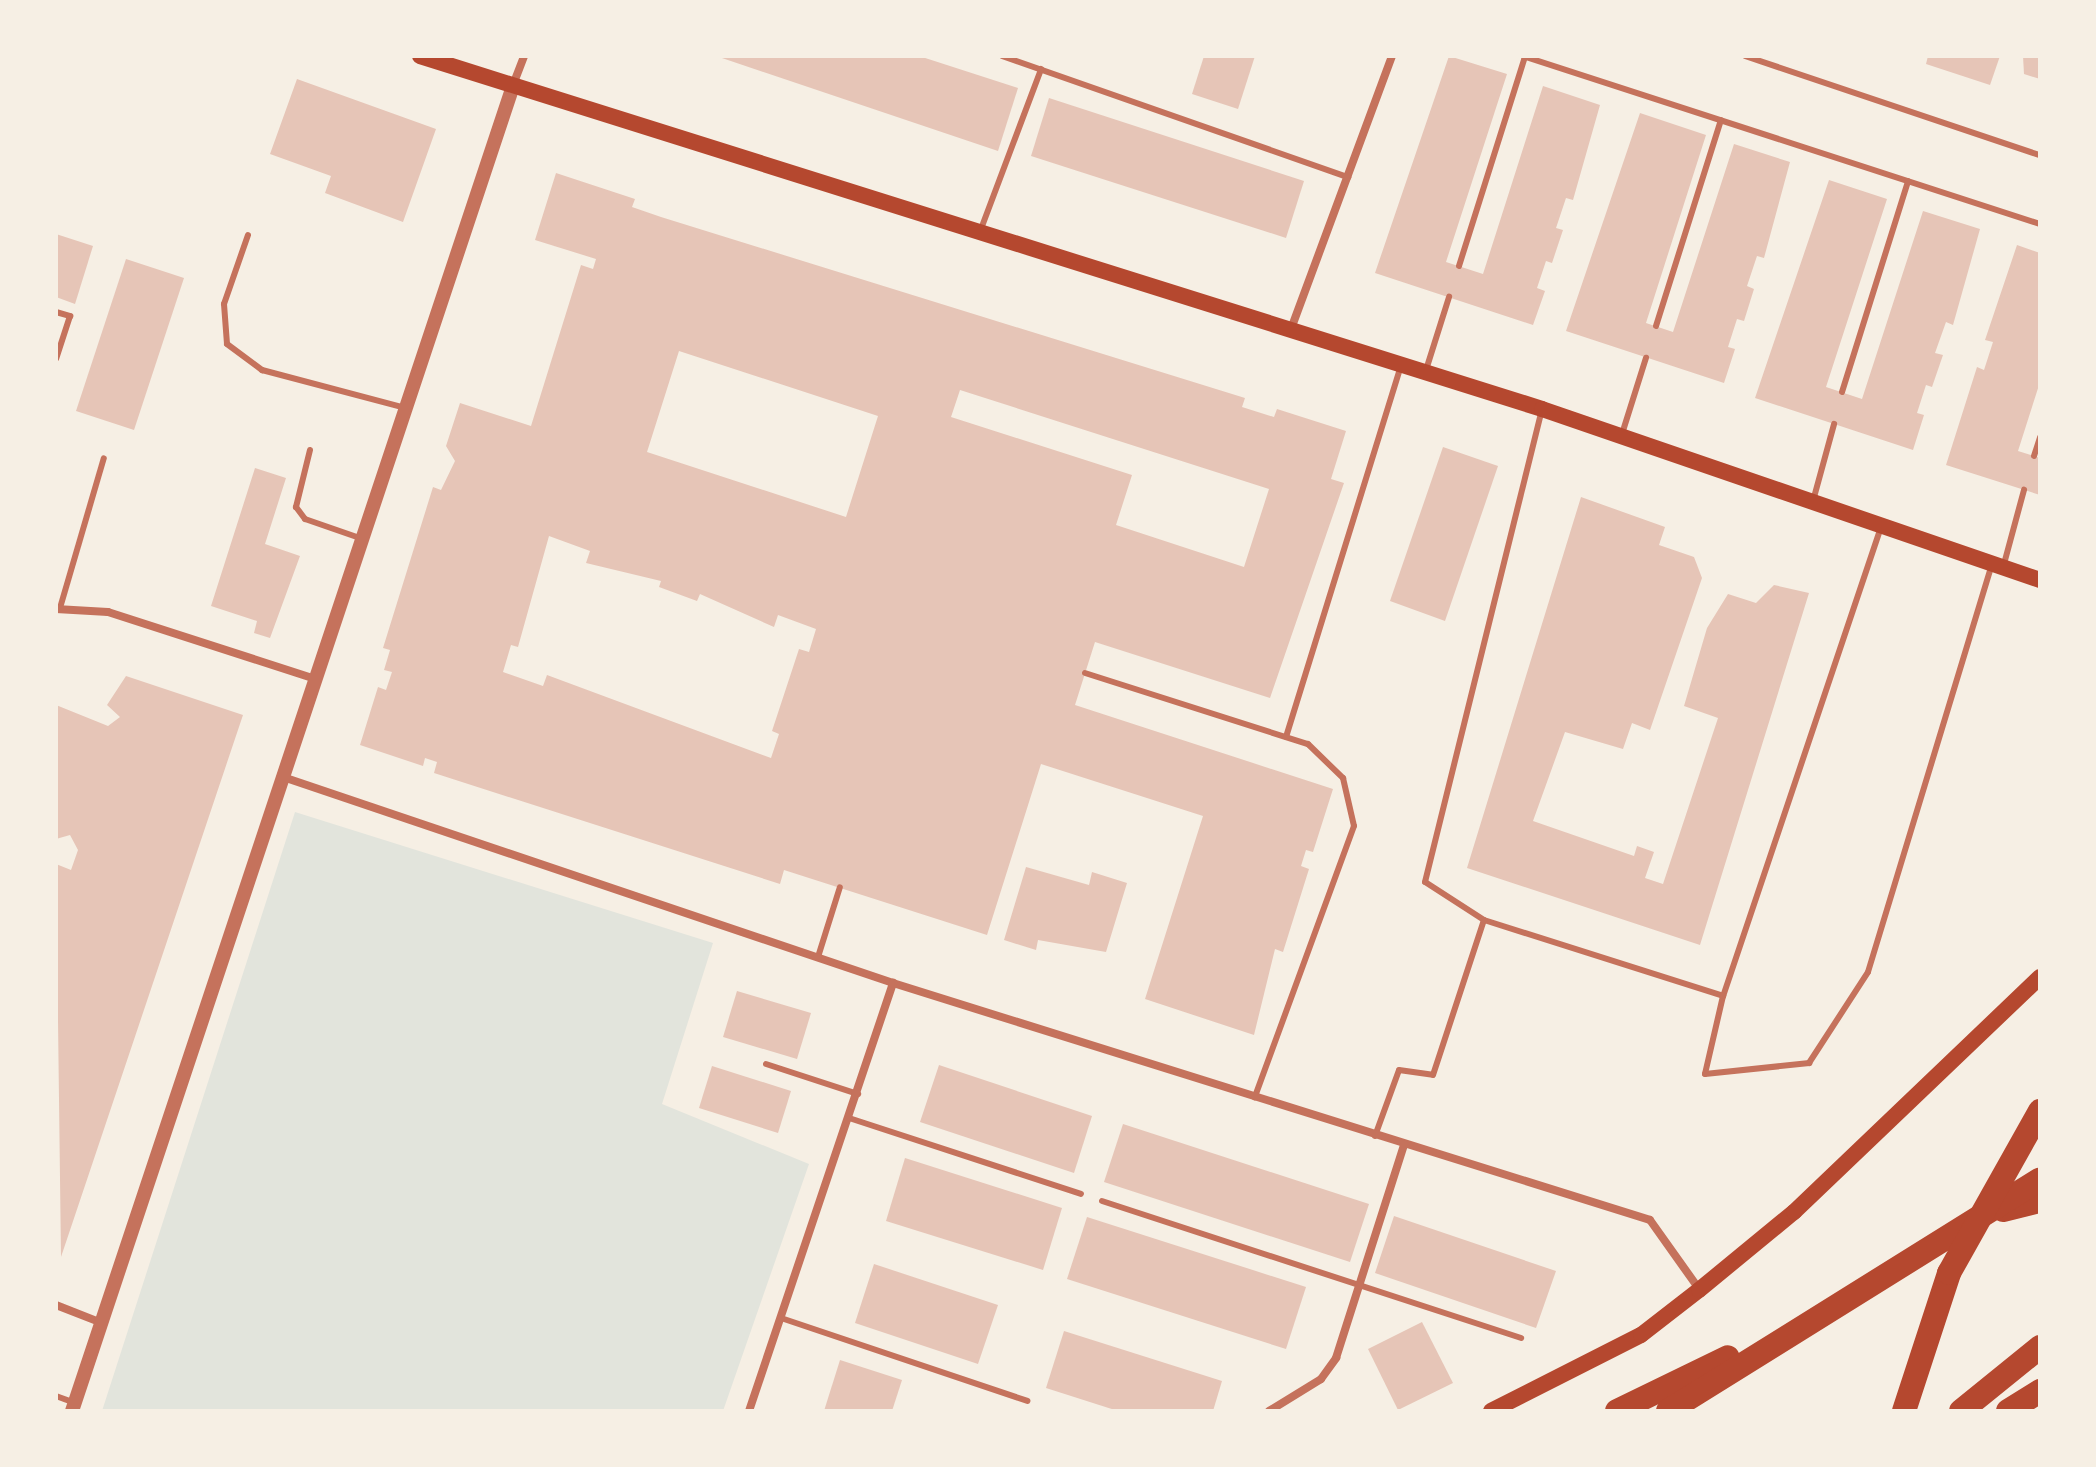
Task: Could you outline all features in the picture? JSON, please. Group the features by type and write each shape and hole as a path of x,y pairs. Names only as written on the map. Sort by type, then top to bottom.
{"highway":[{"path":"1904,1411 1949,1273 2040,1111"},
{"path":"1668,1411 2040,1179"},
{"path":"1981,1215 2040,1201"},
{"path":"1617,1411 1879,1279"},
{"path":"1961,1411 2040,1347"},
{"path":"2008,1411 2040,1391"}],"main road":[{"path":"420,56 512,89 1542,409 1620,439 2040,580"},
{"path":"1491,1411 1641,1335 1699,1290 1794,1212 2040,977"}],"street":[{"path":"74,1407 524,56"},
{"path":"1291,329 1392,56"},
{"path":"58,609 108,612 315,679"},
{"path":"283,777 893,983 1650,1220 1699,1290"},
{"path":"749,1411 893,983"},
{"path":"1269,1411 1321,1379 1336,1358 1404,1145"},
{"path":"56,1305 102,1323"}],"lane":[{"path":"1002,56 1348,177"},
{"path":"1459,266 1524,56 2040,224"},
{"path":"1745,56 2040,155"},
{"path":"979,233 1041,69"},
{"path":"1656,326 1721,120"},
{"path":"1842,392 1908,181"},
{"path":"248,235 224,304 227,344 262,370 406,408"},
{"path":"1425,374 1449,297"},
{"path":"56,312 70,316 56,359"},
{"path":"1620,439 1646,358"},
{"path":"1286,737 1401,365"},
{"path":"1542,409 1425,882 1484,920 1723,996"},
{"path":"1812,504 1834,424"},
{"path":"2034,456 2040,437"},
{"path":"310,450 296,507 305,519 361,538"},
{"path":"58,609 104,458"},
{"path":"1881,527 1723,996 1705,1074 1809,1063 1868,972 2024,490"},
{"path":"1085,673 1286,737 1328,758 1352,801 1354,826 1255,1097"},
{"path":"818,957 840,887"},
{"path":"1375,1136 1399,1070 1433,1075 1484,920"},
{"path":"766,1064 858,1094"},
{"path":"849,1118 1081,1194"},
{"path":"1102,1201 1521,1338"},
{"path":"781,1318 1027,1401"},
{"path":"56,1396 74,1407"}],"shaded area":[{"path":"295,812 713,943 662,1104 809,1164 723,1411 102,1411"}],"building":[{"path":"716,56 919,56 1018,88 998,151"},
{"path":"1204,56 1255,56 1238,109 1192,94"},
{"path":"1449,56 1507,74 1446,262 1483,274 1543,86 1600,105 1573,200 1566,198 1556,228 1563,230 1552,263 1546,261 1537,288 1545,291 1533,325 1375,273"},
{"path":"1928,56 2000,56 1990,85 1926,64"},
{"path":"2023,56 2040,56 2040,79 2024,74"},
{"path":"297,79 436,129 403,222 325,193 331,176 270,154"},
{"path":"1049,98 1304,181 1286,238 1031,156"},
{"path":"1640,113 1706,135 1646,323 1673,332 1734,144 1790,162 1764,258 1757,256 1747,286 1754,289 1744,321 1737,319 1728,347 1735,349 1724,383 1566,331"},
{"path":"556,173 635,199 632,207 661,217 1245,398 1242,407 1274,417 1277,409 1346,431 1331,479 1344,483 1270,698 1095,642 1075,705 1333,789 1313,852 1306,850 1301,866 1309,869 1283,952 1275,949 1254,1035 1145,999 1203,816 1041,764 987,935 784,870 780,884 434,773 437,762 425,758 423,766 360,745 378,687 386,690 392,672 384,670 390,650 383,648 433,487 441,490 455,461 446,446 460,403 531,426 581,265 593,269 596,259 535,240","holes":["679,351 878,416 846,517 647,452","960,390 1269,489 1244,567 1116,525 1132,475 951,417","549,536 590,551 586,563 661,581 659,587 697,601 700,594 774,627 778,615 816,629 809,652 799,649 772,731 779,734 771,758 547,675 543,686 503,672 511,645 518,647"]},
{"path":"1829,180 1887,199 1826,387 1862,399 1923,211 1980,229 1953,325 1946,322 1935,353 1943,355 1932,387 1926,385 1917,413 1924,415 1913,450 1755,398"},
{"path":"56,234 93,246 75,304 56,297"},
{"path":"2017,245 2040,253 2040,382 2018,451 2040,458 2040,495 1946,465 1977,367 1984,370 1993,342 1985,340"},
{"path":"126,259 184,278 134,430 76,411"},
{"path":"1443,447 1498,466 1445,621 1390,601"},
{"path":"255,468 286,478 265,544 300,556 270,638 254,633 257,621 211,606"},
{"path":"1581,497 1665,527 1659,545 1694,557 1702,578 1650,730 1632,723 1623,749 1565,732 1533,821 1634,856 1637,846 1654,852 1645,878 1663,884 1718,718 1684,706 1707,628 1728,594 1756,603 1774,585 1809,593 1700,945 1467,868"},
{"path":"126,676 243,715 61,1257 56,864 71,870 78,850 70,835 56,839 56,705 108,726 120,717 107,705"},
{"path":"1026,867 1089,885 1092,872 1127,883 1106,952 1038,940 1036,950 1004,940"},
{"path":"737,991 811,1013 797,1059 723,1037"},
{"path":"939,1065 1092,1116 1074,1173 920,1122"},
{"path":"712,1066 791,1091 778,1133 699,1108"},
{"path":"1123,1124 1369,1204 1350,1262 1104,1182"},
{"path":"905,1158 1062,1208 1043,1270 886,1221"},
{"path":"1394,1216 1556,1271 1536,1328 1375,1273"},
{"path":"1087,1217 1306,1287 1286,1349 1067,1279"},
{"path":"874,1264 998,1305 978,1364 855,1323"},
{"path":"1422,1322 1453,1383 1398,1410 1368,1349"},
{"path":"1064,1331 1222,1381 1213,1411 1118,1411 1046,1388"},
{"path":"840,1360 902,1380 892,1411 824,1411"}]}
